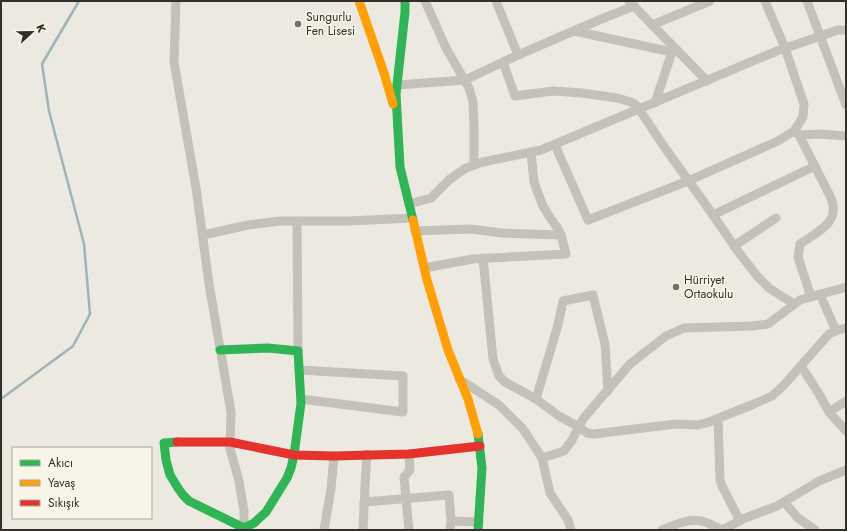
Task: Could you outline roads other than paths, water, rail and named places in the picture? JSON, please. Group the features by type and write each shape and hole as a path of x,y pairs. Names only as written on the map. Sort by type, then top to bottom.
{"street":[{"path":"176,1 174,62 196,188 209,284 231,412 230,449 239,481 244,511 244,529"},
{"path":"358,1 384,73 398,119"},
{"path":"364,502 449,495 450,526 478,526 482,468 479,438 468,399 448,350 424,268 400,166 396,94 405,1"},
{"path":"425,1 446,48 469,88 473,102 474,165"},
{"path":"496,1 518,55"},
{"path":"652,25 710,1"},
{"path":"766,1 785,48 804,104 803,117 797,133 831,198 833,209 832,218 827,226 800,244 798,257 816,296 836,331"},
{"path":"807,1 846,105"},
{"path":"397,85 465,80 632,4 674,50 707,81"},
{"path":"409,204 431,198 450,179 466,168 541,150 555,145 785,48 838,30 846,30"},
{"path":"574,31 674,50"},
{"path":"654,103 674,50"},
{"path":"503,62 515,96 553,91 617,98 635,104 734,246 757,276 769,288 794,304"},
{"path":"555,145 588,220 688,180 797,133 846,136"},
{"path":"424,268 483,258 566,254 561,235 538,195 534,182 531,152"},
{"path":"713,215 815,166"},
{"path":"203,235 262,223 297,221 349,222 412,218"},
{"path":"734,246 776,218"},
{"path":"244,529 254,523 266,512 287,478 294,455 302,403 298,351 297,221"},
{"path":"415,231 471,229 502,233 561,235"},
{"path":"483,258 493,359 499,376 505,382 536,399 559,416 587,433 594,434 676,424 698,425 718,419 772,396 783,386 829,334 846,328"},
{"path":"542,458 564,451 584,419 630,364 666,336 684,328 752,326 768,324 800,300 846,287"},
{"path":"536,399 558,325 562,301 593,295 605,344 608,391"},
{"path":"220,350 268,348 298,351"},
{"path":"801,366 829,412 846,431"},
{"path":"299,370 403,376 403,412 301,399"},
{"path":"460,379 499,405 523,429 542,458 550,493 568,520 571,530"},
{"path":"829,412 846,401"},
{"path":"718,419 720,480 740,521"},
{"path":"244,529 189,501 182,495 176,487 166,459 164,443 230,442 294,455 334,456 409,454 480,446"},
{"path":"363,530 367,454"},
{"path":"409,454 410,470 404,477 409,530"},
{"path":"324,530 331,489 334,456"},
{"path":"662,530 686,521 694,520 703,521 722,530 777,506 819,481 846,470"},
{"path":"784,502 798,518 815,530"}],"waterway":[{"path":"1,399 73,346 90,314 84,244 49,111 42,64 79,1"}],"place":[{"name":"Sungurlu Fen Lisesi","path":"298,24"},
{"name":"Hürriyet Ortaokulu","path":"676,287"}]}
